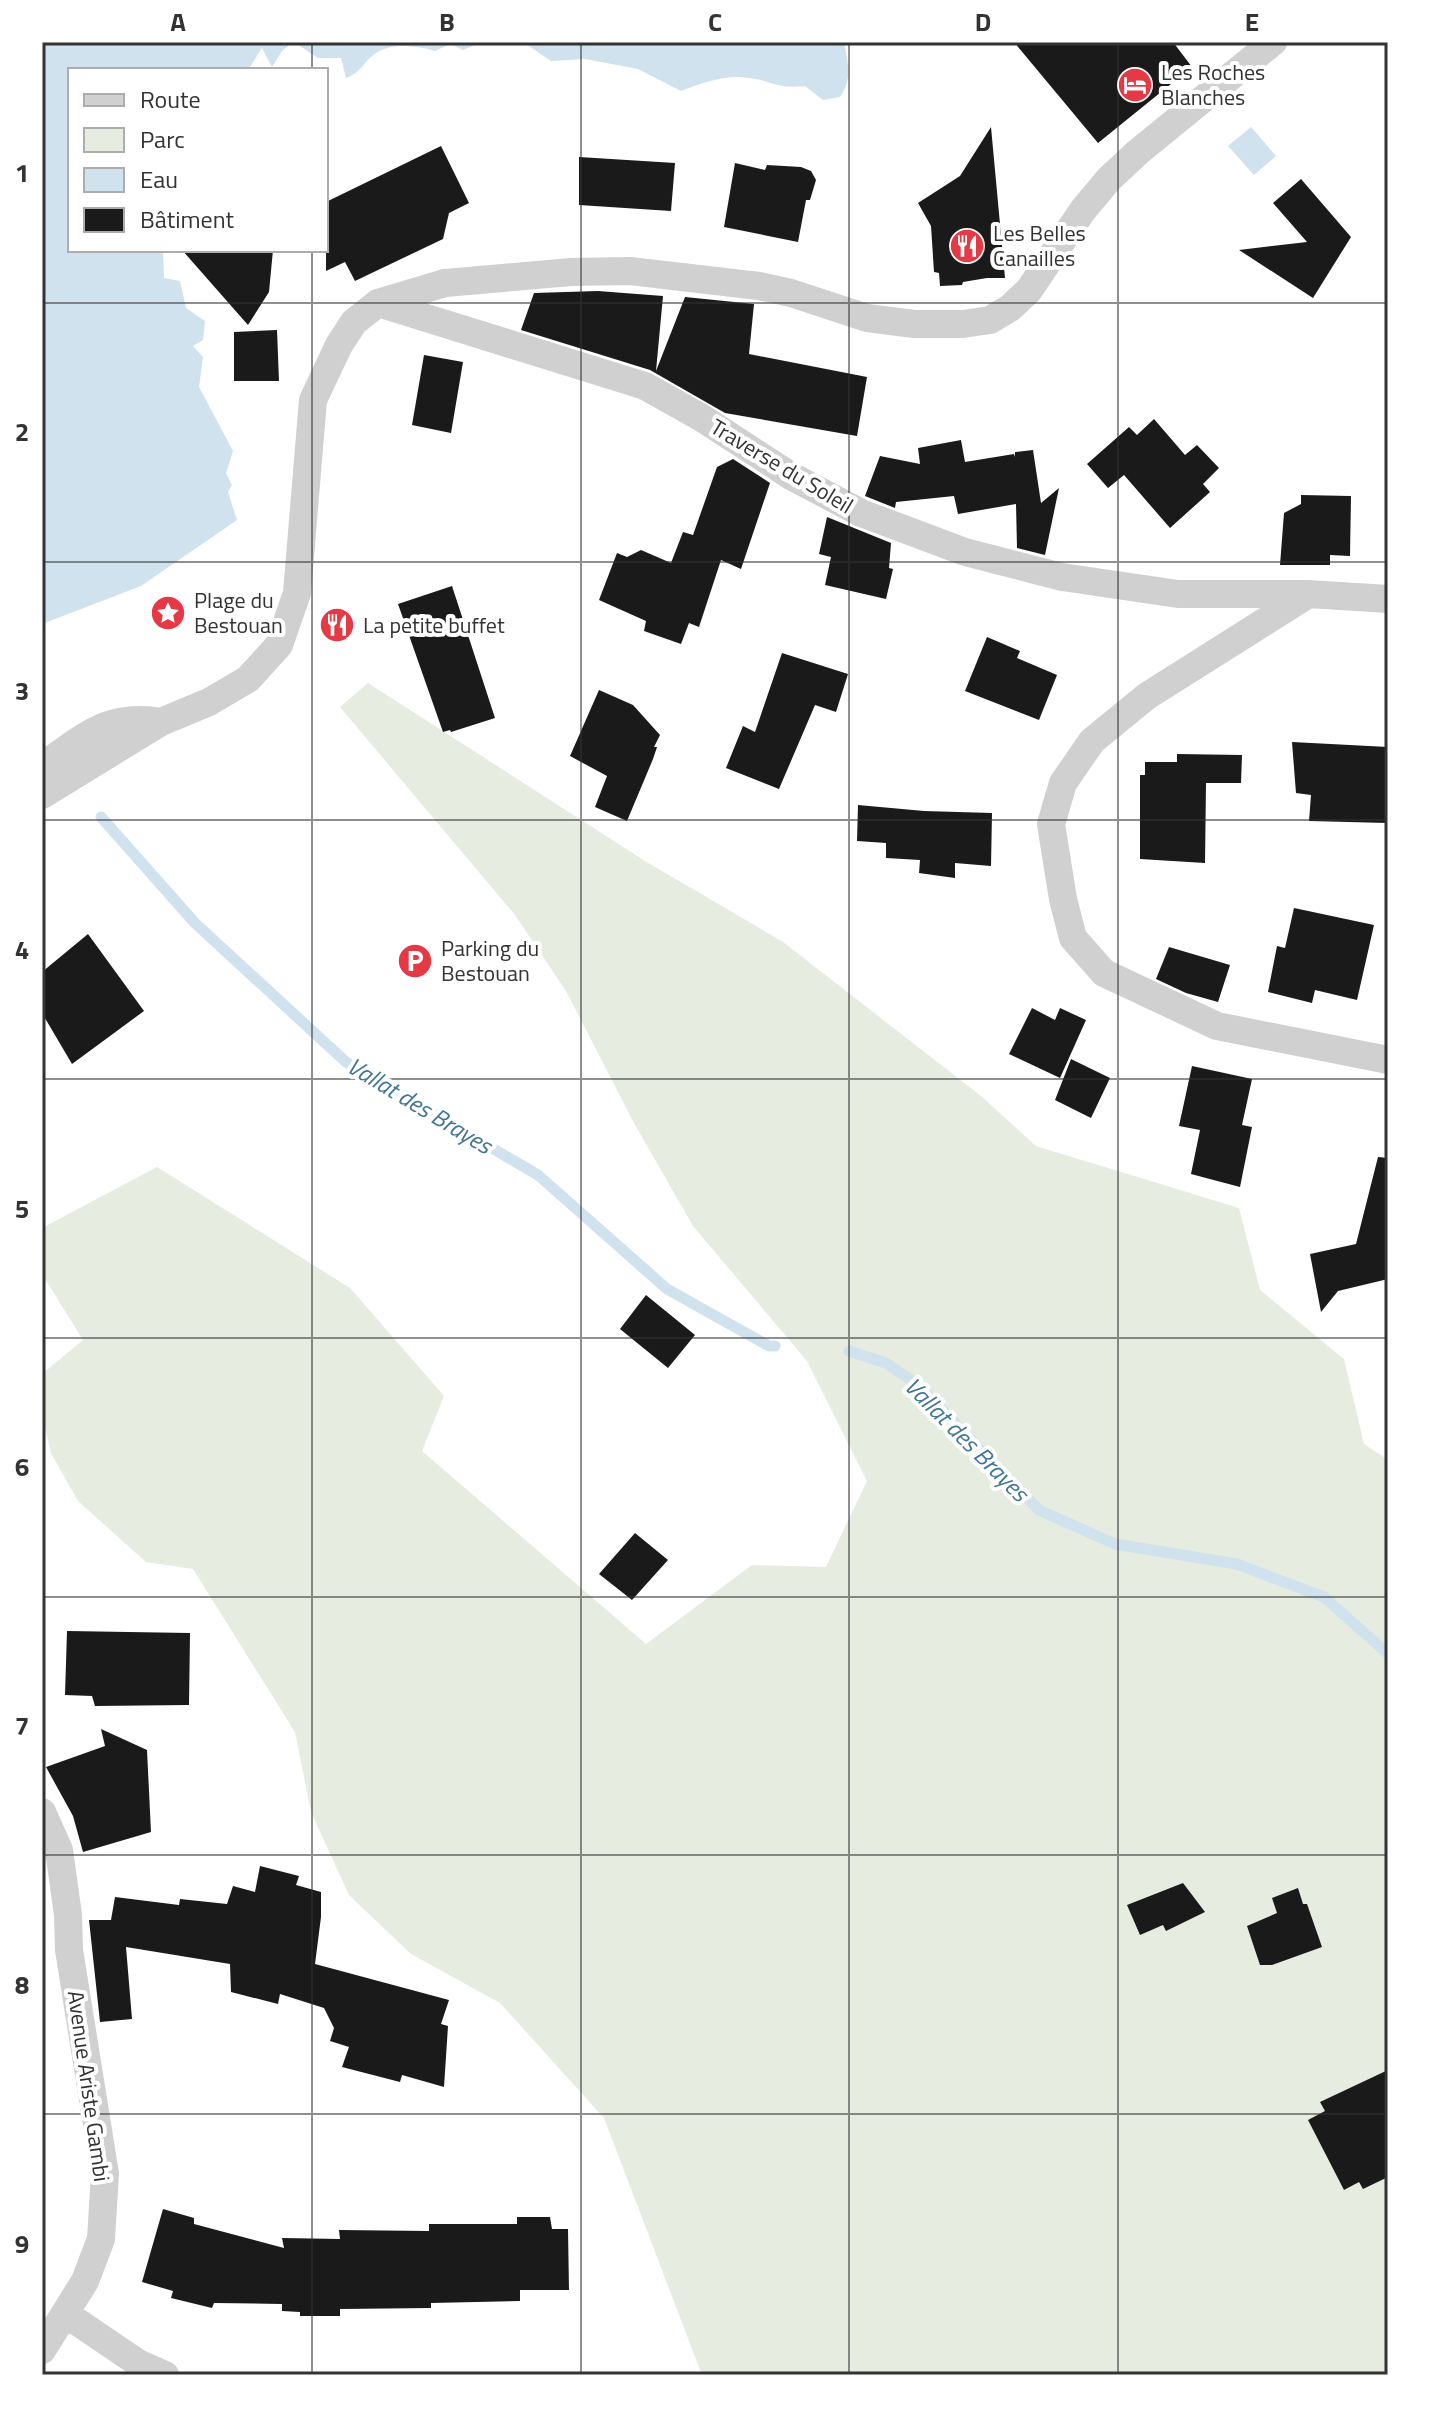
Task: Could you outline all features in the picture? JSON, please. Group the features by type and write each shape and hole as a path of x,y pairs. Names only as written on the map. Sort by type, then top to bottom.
{"street":[{"path":"42,795 161,722 209,702 248,679 279,645 297,593 313,400 354,322 378,303 445,283 571,272 630,271 759,286 867,318 914,324 963,324 990,320 1010,308 1029,290 1083,210 1109,179 1273,42"},
{"name":"Traverse du Soleil","path":"378,303 645,386 702,418 791,476 861,513 965,552 1062,577 1178,594 1308,594 1388,599"},
{"path":"1308,594 1147,696 1092,741 1063,783 1051,824 1063,899 1073,938 1104,973 1217,1026 1388,1060"},
{"path":"42,766 111,723 124,719 161,722"},
{"name":"Avenue Ariste Gambi","path":"42,1812 59,1850 68,1915 69,1950 105,2174 101,2239 85,2281 42,2350"},
{"path":"66,2314 138,2363 165,2375"}],"green space":[{"path":"368,683 645,861 783,942 981,1096 1036,1146 1239,1208 1260,1290 1344,1359 1364,1444 1388,1460 1388,2375 702,2375 604,2118 500,2003 411,1954 349,1895 311,1812 295,1732 193,1569 146,1562 78,1501 51,1453 42,1415 42,1374 83,1340 42,1274 42,1228 157,1167 350,1288 444,1396 422,1451 646,1644 752,1565 826,1567 867,1481 807,1361 693,1226 634,1123 566,991 515,915 340,707"}],"water":[{"path":"42,42 293,42 282,51 272,67 262,48 249,68 68,68 68,252 163,252 164,278 180,281 186,308 205,321 203,340 193,346 203,357 199,387 233,451 226,473 232,485 228,492 237,520 141,586 42,624"},
{"path":"294,42 483,42 463,50 450,44 435,51 390,47 376,53 346,78 341,58 318,58"},
{"path":"523,42 844,42 848,77 840,97 823,100 805,86 781,86 741,77 714,80 681,91 638,69 585,59 551,61"},
{"path":"1251,127 1276,156 1254,175 1228,146"}],"building":[{"path":"1014,42 1173,42 1192,67 1098,143"},
{"path":"991,127 1005,278 940,286 939,273 934,272 931,226 918,203 960,176"},
{"path":"441,146 469,203 449,213 443,239 355,281 345,262 326,271 328,201"},
{"path":"579,157 675,163 671,211 579,205"},
{"path":"735,163 765,170 767,165 801,167 811,171 816,180 810,200 806,200 798,242 724,227"},
{"path":"1301,179 1351,237 1313,298 1239,250 1307,242 1273,203"},
{"path":"184,252 273,252 269,292 248,325"},
{"path":"598,291 663,296 656,371 685,297 754,304 749,354 867,377 857,436 725,413 650,370 521,330 534,293"},
{"path":"277,330 279,381 234,381 234,332"},
{"path":"424,355 463,362 451,433 412,425"},
{"path":"1154,419 1185,455 1197,445 1219,468 1203,484 1210,492 1170,528 1124,475 1108,488 1087,464 1129,427 1137,435"},
{"path":"961,440 965,462 1014,454 1015,457 1015,452 1033,450 1041,503 1059,488 1045,555 1017,548 1016,504 958,514 954,496 896,502 895,508 865,496 880,456 920,464 918,448"},
{"path":"733,459 770,483 741,569 721,560 699,627 689,623 681,644 644,631 646,621 599,600 617,553 627,557 641,550 671,563 683,532 693,535 717,467"},
{"path":"1301,495 1351,496 1350,556 1330,555 1330,565 1280,565 1284,513 1301,504"},
{"path":"827,517 891,543 889,568 893,569 886,599 825,585 831,557 819,554"},
{"path":"452,586 495,718 443,732 398,604"},
{"path":"987,637 1020,651 1017,658 1057,675 1039,720 965,691"},
{"path":"782,653 848,674 836,712 815,705 779,789 726,768 743,726 755,732"},
{"path":"599,690 633,705 660,735 627,821 595,807 607,776 570,756"},
{"path":"1292,742 1388,747 1388,823 1309,821 1311,795 1296,793"},
{"path":"1177,754 1242,755 1241,783 1206,783 1205,863 1140,859 1140,775 1145,775 1145,762 1177,762"},
{"path":"858,805 992,813 991,866 955,863 955,878 919,873 920,860 886,858 886,843 857,841"},
{"path":"1294,908 1374,925 1357,1000 1315,990 1312,1003 1268,992 1277,946 1285,948"},
{"path":"88,934 144,1011 72,1064 42,1013 42,972"},
{"path":"1169,947 1230,965 1218,1002 1186,993 1156,979"},
{"path":"1032,1008 1055,1020 1060,1008 1086,1020 1060,1078 1009,1054"},
{"path":"1071,1059 1110,1078 1091,1118 1055,1100"},
{"path":"1192,1066 1252,1079 1242,1125 1252,1127 1240,1187 1191,1174 1200,1130 1179,1126"},
{"path":"1378,1157 1388,1158 1388,1279 1338,1291 1321,1312 1310,1254 1356,1244"},
{"path":"646,1295 695,1335 668,1368 620,1329"},
{"path":"635,1533 668,1560 632,1600 599,1574"},
{"path":"67,1631 190,1633 189,1705 95,1706 92,1696 65,1695"},
{"path":"101,1729 147,1750 151,1832 83,1852 73,1816 46,1767 105,1746"},
{"path":"260,1866 299,1876 296,1885 321,1892 315,1964 449,2000 441,2024 448,2026 444,2087 402,2075 400,2082 342,2067 349,2047 330,2041 334,2028 324,2008 280,1994 278,2004 231,1992 230,1964 126,1947 132,2019 100,2022 89,1920 111,1920 115,1897 179,1905 180,1899 227,1904 233,1886 255,1892"},
{"path":"1183,1883 1205,1912 1166,1931 1163,1925 1140,1935 1127,1905"},
{"path":"1298,1888 1322,1947 1272,1965 1260,1965 1247,1926 1277,1913 1272,1898"},
{"path":"1388,2070 1388,2177 1363,2189 1359,2182 1344,2190 1308,2120 1325,2111 1320,2102"},
{"path":"163,2209 194,2218 194,2224 284,2248 282,2238 340,2239 339,2230 429,2231 429,2224 517,2224 517,2217 550,2217 552,2229 568,2229 569,2290 520,2290 520,2301 431,2303 431,2308 340,2309 340,2316 300,2316 300,2312 282,2311 282,2304 214,2303 212,2308 171,2298 173,2291 142,2282"}],"waterway":[{"name":"Vallat des Brayes","path":"101,817 195,923 346,1062 538,1175 667,1289 769,1346 775,1346"},
{"name":"Vallat des Brayes","path":"849,1351 886,1363 917,1384 1039,1510 1115,1544 1237,1564 1324,1597 1388,1654"}],"place":[{"name":"Les Roches Blanches","path":"1135,85"},
{"name":"Les Belles Canailles","path":"967,246"},
{"name":"Plage du Bestouan","path":"168,613"},
{"name":"La petite buffet","path":"337,625"},
{"name":"Parking du Bestouan","path":"415,961"}]}
